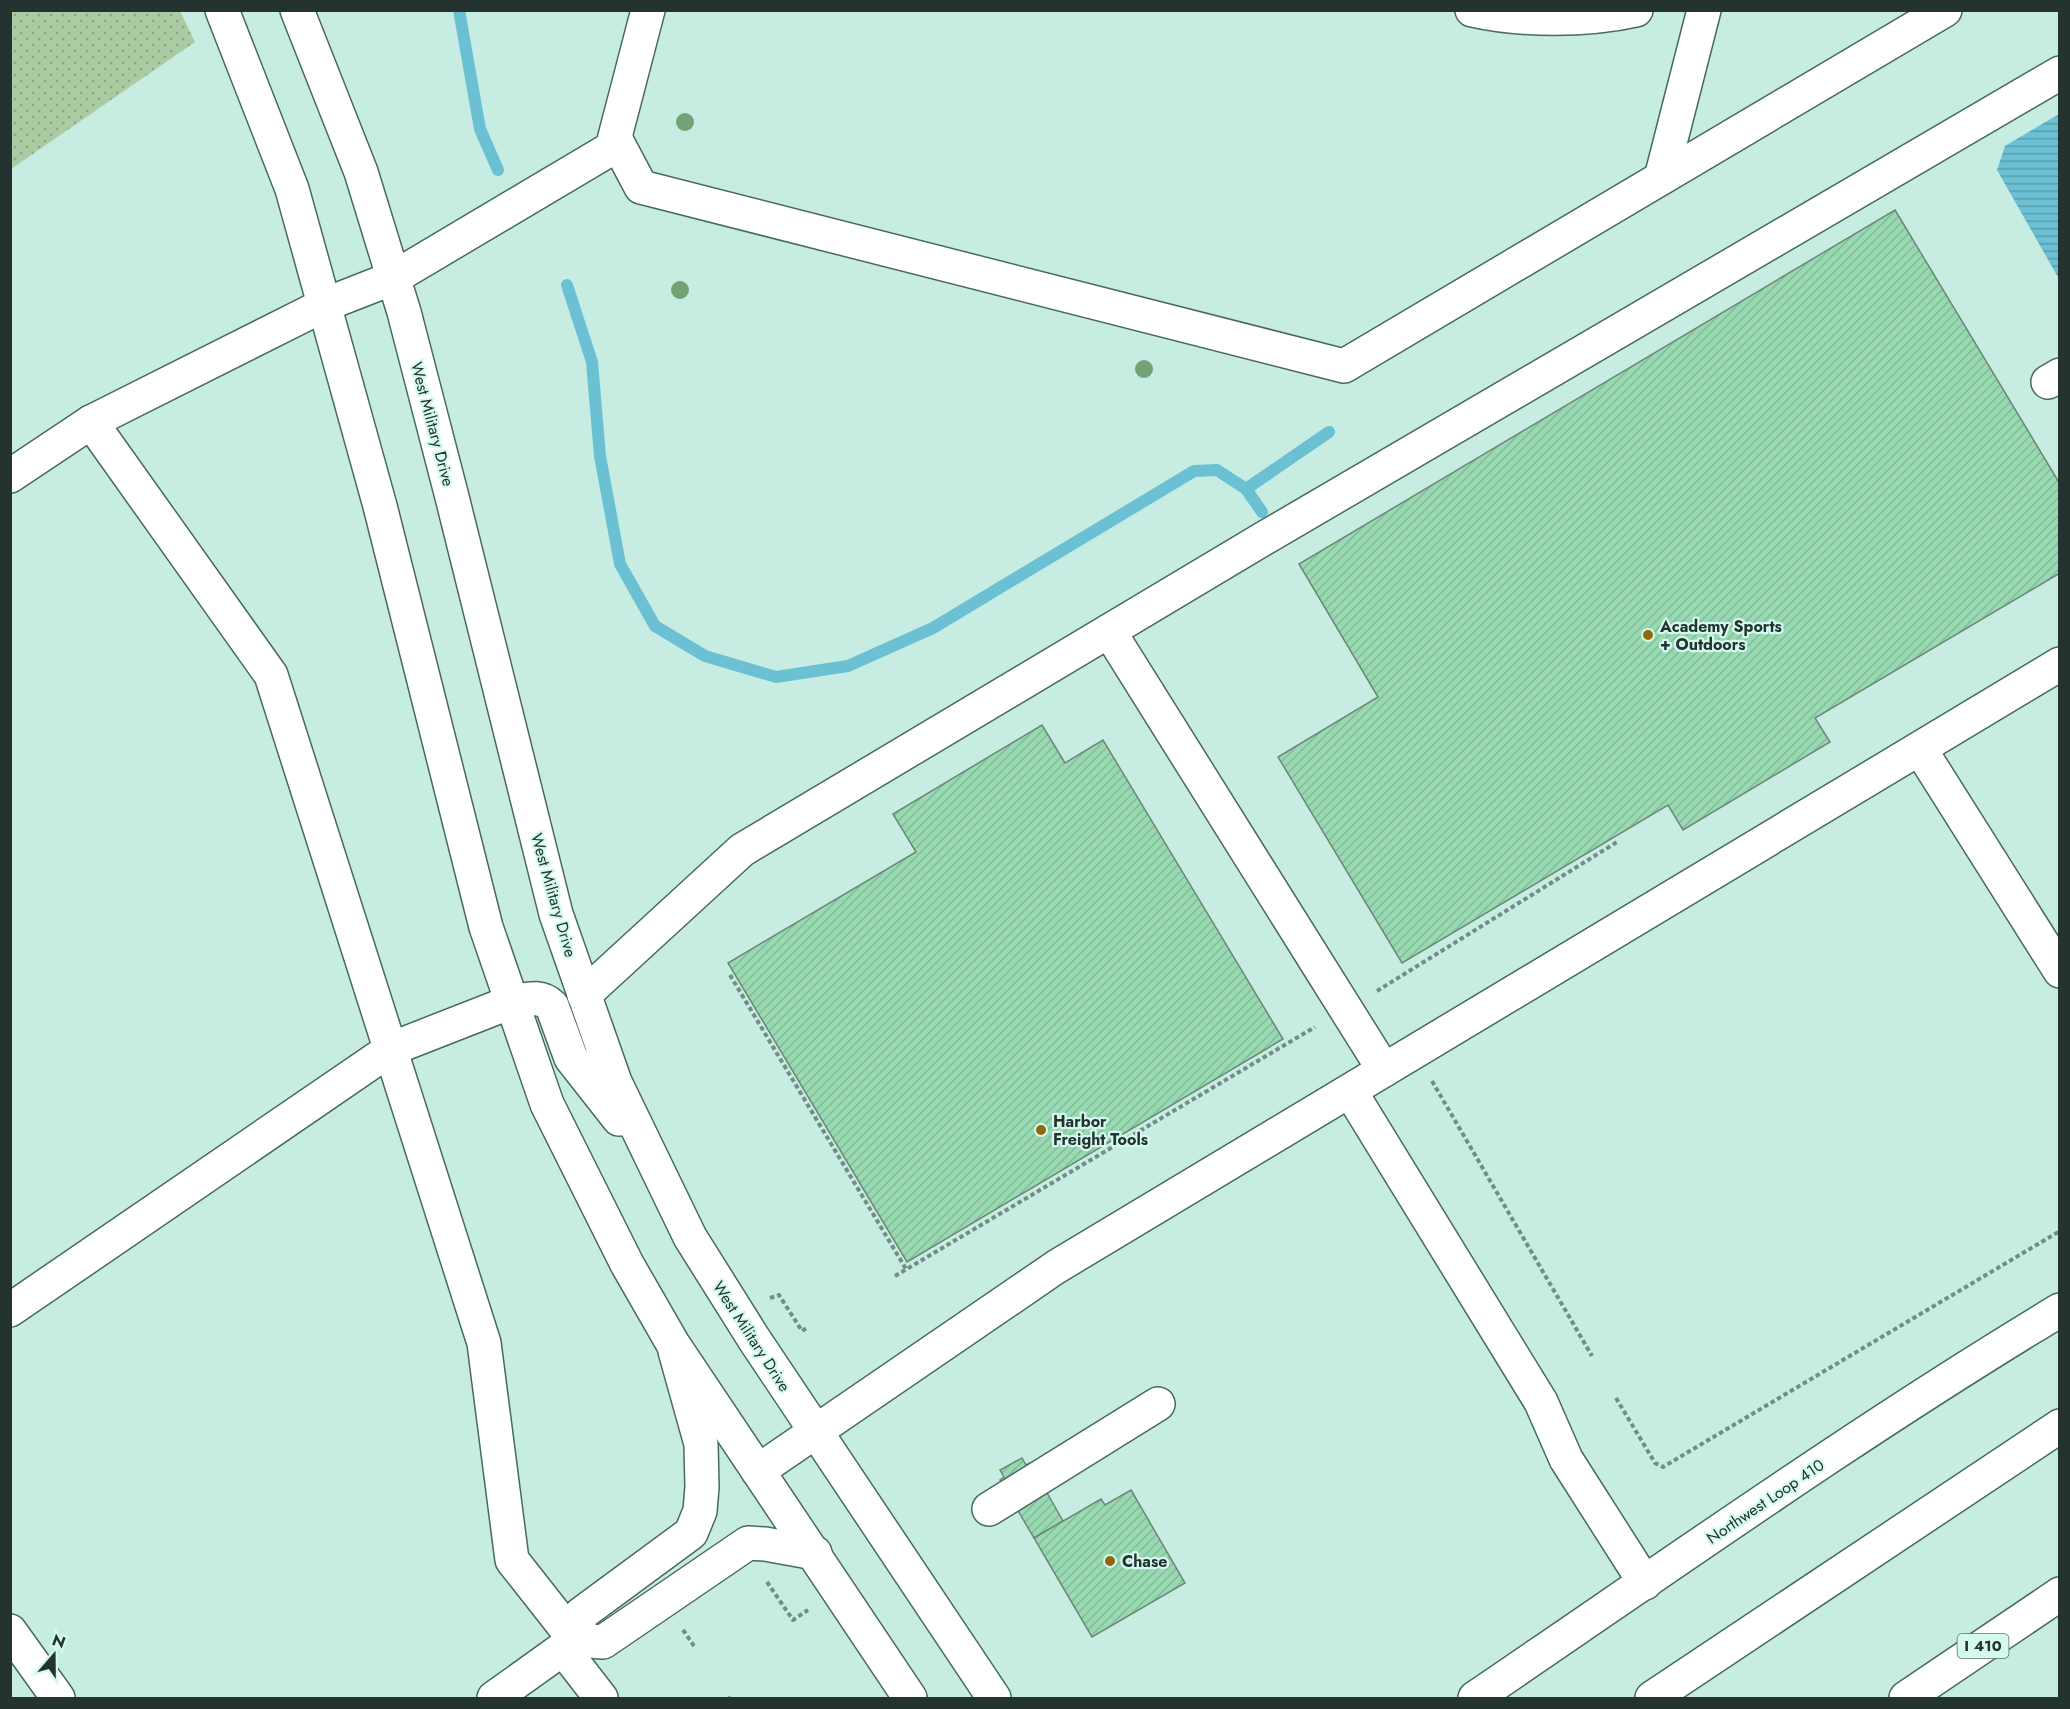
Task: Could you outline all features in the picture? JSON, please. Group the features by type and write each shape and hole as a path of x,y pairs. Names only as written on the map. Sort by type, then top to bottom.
{"main road":[{"path":"222,10 292,189 380,506 486,927 547,1104 627,1264 673,1344 910,1698"},
{"name":"West Military Drive","path":"297,10 361,172 393,278 452,497 556,914 615,1082 690,1237 815,1433 994,1698"},
{"path":"10,476 91,422 324,304 393,278 613,143 648,10"},
{"path":"1472,10 1488,14 1562,19 1636,10"},
{"path":"1661,178 1704,10"},
{"path":"613,143 641,187 1344,366 1945,10"},
{"path":"584,995 742,850 1109,631 2060,73"},
{"path":"91,422 272,675 484,1343 512,1560 569,1644 601,1698"},
{"path":"1109,631 1384,1070"},
{"path":"758,1471 1056,1267 2060,664"},
{"path":"1920,748 2060,971"},
{"path":"10,1310 391,1050 511,1002 539,998 546,1000 552,1006 571,1058 653,1163"},
{"path":"1350,1091 1541,1402 1566,1459 1645,1583"},
{"name":"Northwest Loop 410","path":"1475,1698 1906,1407 2060,1310"},
{"path":"569,1644 581,1614 691,1533 700,1511 701,1444 673,1344"},
{"path":"989,1509 1158,1404"},
{"path":"1652,1698 2060,1426"},
{"path":"494,1698 569,1644 603,1642 734,1551 748,1544 762,1544 814,1553"},
{"name":"I 410","path":"1906,1698 2060,1594"},
{"path":"10,1631 58,1698"}],"path":[{"path":"1370,994 1617,842"},
{"path":"730,975 906,1269"},
{"path":"895,1276 1317,1026"},
{"path":"1428,1075 1592,1356"},
{"path":"1616,1398 1655,1463 1663,1467 2060,1232"},
{"path":"761,1302 778,1295 802,1331 808,1327"},
{"path":"766,1581 793,1620 809,1609"},
{"path":"682,1631 694,1646"}],"green space":[{"path":"11,10 180,11 195,42 11,169"}],"water":[{"path":"2059,114 2059,279 1997,170 2005,146"}],"building":[{"name":"Academy Sports + Outdoors","path":"1895,210 2060,484 2060,573 1815,718 1830,742 1683,830 1668,805 1402,963 1278,757 1378,697 1299,564"},
{"path":"1042,725 1065,763 1103,740 1283,1039 907,1262 728,963 916,852 893,814"},
{"path":"1022,1458 1026,1465 1030,1463 1063,1521 1034,1538 1000,1480 1004,1477 1000,1470"},
{"name":"Chase","path":"1131,1490 1185,1583 1092,1637 1034,1538 1101,1499 1105,1505"}],"waterway":[{"path":"459,10 480,129 498,170"},
{"path":"567,285 592,362 600,456 620,564 655,626 705,656 776,677 848,666 933,628 1194,471 1217,470 1246,489 1262,512"},
{"path":"1246,489 1329,432"}],"place":[{"name":"Academy Sports + Outdoors","path":"1648,635"},
{"name":"Harbor Freight Tools","path":"1041,1130"},
{"name":"Chase","path":"1110,1561"}]}
